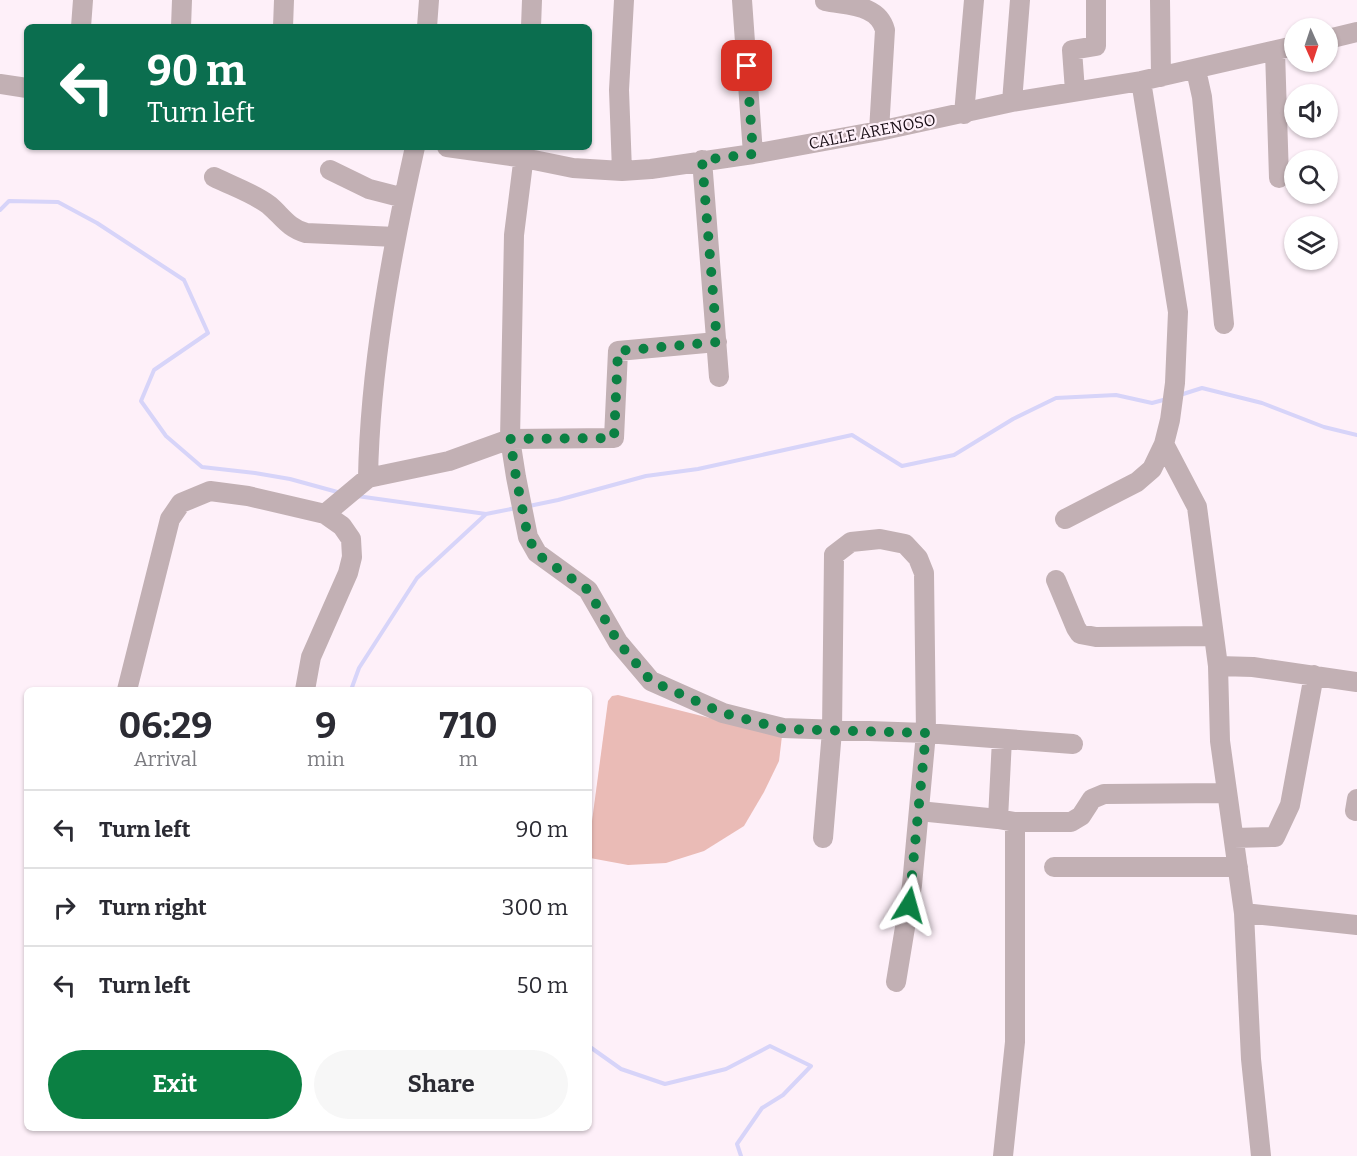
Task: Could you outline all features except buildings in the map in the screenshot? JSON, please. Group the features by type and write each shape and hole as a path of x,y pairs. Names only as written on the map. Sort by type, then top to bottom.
{"street":[{"path":"81,24 83,0"},
{"path":"181,24 182,0"},
{"path":"283,24 284,0"},
{"path":"427,24 429,0"},
{"path":"531,24 532,0"},
{"path":"622,171 619,90 624,0"},
{"path":"742,0 753,154"},
{"path":"964,114 974,0"},
{"path":"1012,102 1020,0"},
{"path":"1075,91 1072,50 1096,45 1096,0"},
{"path":"1065,519 1137,482 1152,469 1164,444 1170,420 1178,312 1151,80 1160,0"},
{"path":"825,1 874,11 883,20 885,30 879,131"},
{"path":"1338,37 1357,32"},
{"name":"CALLE ARENOSO","path":"486,150 525,153 573,168 622,171 651,169 753,154 964,114 1012,102 1151,80 1284,49"},
{"path":"1275,51 1279,178"},
{"path":"1196,70 1203,97 1224,324"},
{"path":"0,84 24,88"},
{"path":"364,481 371,400 396,237 414,150"},
{"path":"525,153 514,235 510,439 528,537 537,554 588,590 618,642 651,681 723,713 783,729 926,733 1072,744"},
{"path":"702,160 719,377"},
{"path":"330,170 369,189 404,198"},
{"path":"214,177 269,205 296,230 306,233 396,237"},
{"path":"128,687 170,519 181,503 210,491 332,508 364,481 449,461 510,439 614,438 618,351 717,342"},
{"path":"1164,444 1197,507 1218,666 1220,741 1244,913 1251,1059 1261,1156"},
{"path":"306,687 311,657 348,573 352,556 351,539 332,508"},
{"path":"823,838 832,731 834,555 851,542 880,539 905,544 918,558 924,573 926,733 912,885 896,982"},
{"path":"1056,580 1080,634 1096,637 1214,636"},
{"path":"1218,666 1253,667 1357,682"},
{"path":"1234,838 1275,837 1290,805 1314,675"},
{"path":"1002,739 1015,1042 1003,1156"},
{"path":"919,811 1007,820 1071,822 1081,816 1092,799 1104,794 1227,793"},
{"path":"1054,867 1238,867"},
{"path":"1244,913 1357,926"}],"shaded area":[{"path":"618,695 782,736 779,761 744,826 704,851 666,863 628,865 592,858 592,821 608,701 612,696"}],"waterway":[{"path":"0,210 9,201 58,202 97,223 184,280 208,333 154,370 141,401 166,436 202,467 290,479 341,493"},
{"path":"1180,395 1202,388 1262,403 1324,427 1357,435"},
{"path":"529,506 646,476 698,469 852,435 902,466 954,455 1013,419 1056,398 1116,395 1152,403 1167,399"},
{"path":"357,496 486,514 516,508"},
{"path":"352,687 359,668 417,578 485,515"},
{"path":"592,1048 621,1069 665,1084 726,1069 770,1046 811,1066 783,1095 762,1108 737,1144 741,1156"}],"route":[{"path":"747,66 753,154 702,160 717,342 618,351 614,438 510,439 516,477 528,537 537,554 588,590 618,642 651,681 723,713 783,729 926,733 909,905"}]}
